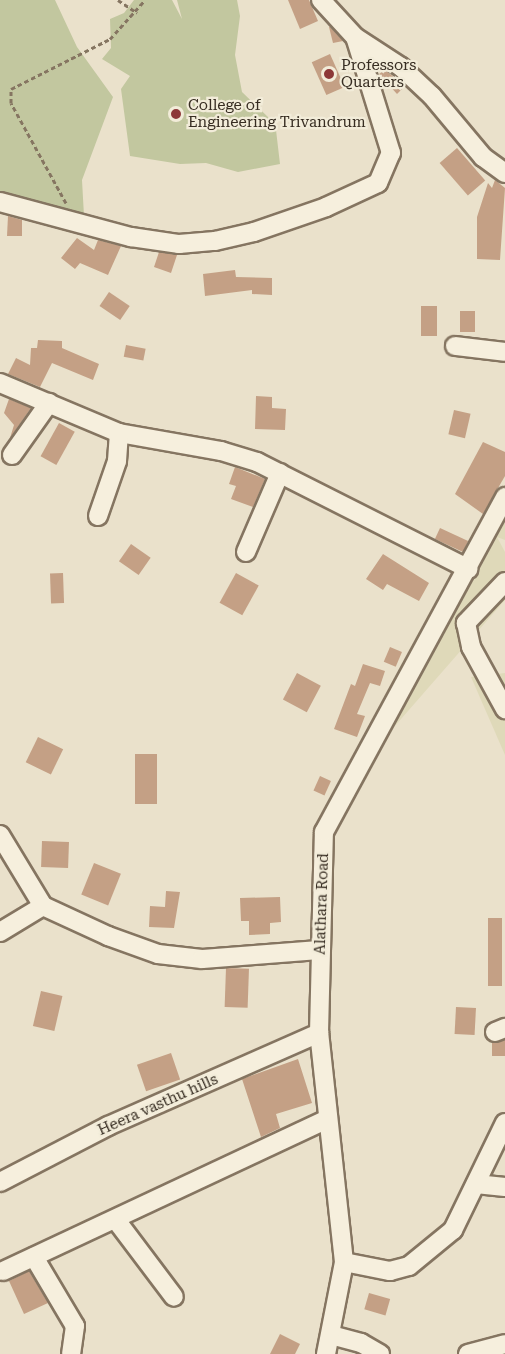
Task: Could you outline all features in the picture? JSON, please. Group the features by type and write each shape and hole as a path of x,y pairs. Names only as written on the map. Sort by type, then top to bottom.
{"street":[{"path":"321,0 355,37 401,68 432,96 483,157 505,173"},
{"path":"0,202 75,219 131,237 179,244 215,242 326,207 378,183 391,153 355,37"},
{"path":"454,346 505,352"},
{"path":"0,382 119,432 221,450 280,473 468,568"},
{"path":"12,455 49,403"},
{"path":"98,516 117,461 119,432"},
{"path":"246,552 280,473"},
{"name":"Alathara Road","path":"326,1354 344,1262 319,1033 324,832 505,497"},
{"path":"505,582 470,616 466,623 467,638 505,709"},
{"path":"0,835 43,906 158,954 202,958 320,950"},
{"path":"0,932 43,906"},
{"name":"Heera vasthu hills","path":"0,1182 108,1126 319,1033"},
{"path":"3,1271 116,1220 327,1119"},
{"path":"344,1262 390,1270 409,1266 453,1230 505,1123"},
{"path":"476,1184 505,1187"},
{"path":"116,1220 174,1297"},
{"path":"34,1257 75,1326 71,1354"},
{"path":"331,1335 361,1342 380,1354"},
{"path":"468,1354 505,1344"}],"path":[{"path":"118,0 136,13"},
{"path":"75,219 11,103 11,89 110,39 136,13 145,0"}],"shaded area":[{"path":"505,522 505,540 497,537 505,552 505,600 346,782"},
{"path":"505,673 505,755 471,677"}],"green space":[{"path":"0,0 55,0 77,47 113,97 82,180 84,216 0,195"},
{"path":"134,0 172,0 182,19 177,0 237,0 240,16 235,55 242,92 268,117 276,130 280,164 238,172 206,163 180,164 130,156 121,89 130,76 102,59 111,48 110,19 124,13"}],"building":[{"name":"Professors Quarters","path":"288,0 309,0 318,21 300,29"},
{"path":"330,27 343,41 333,43"},
{"name":"Professors Quarters","path":"330,54 345,87 326,95 312,62"},
{"path":"385,70 405,86 397,94 379,74"},
{"path":"457,148 485,180 468,196 440,163"},
{"path":"495,180 505,188 500,260 477,259 477,217 488,183 492,188"},
{"path":"8,216 22,220 22,236 7,236"},
{"path":"77,238 94,250 98,240 121,246 108,275 80,263 75,269 61,258"},
{"path":"159,252 177,255 171,273 154,267"},
{"path":"235,270 236,277 272,278 272,295 252,294 252,290 205,296 203,274"},
{"path":"109,292 130,306 120,320 99,306"},
{"path":"421,306 437,306 437,336 421,336"},
{"path":"460,311 475,311 475,332 460,332"},
{"path":"38,340 62,341 62,348 99,364 93,380 52,363 40,387 8,374 16,358 30,365 31,348 37,348"},
{"path":"126,345 146,349 143,361 124,357"},
{"path":"256,396 272,397 272,408 286,409 285,430 255,429"},
{"path":"9,399 31,408 10,438 14,425 4,413"},
{"path":"454,410 471,414 465,438 448,434"},
{"path":"59,423 75,432 56,465 41,456"},
{"path":"483,442 505,452 505,476 483,514 455,494"},
{"path":"235,467 265,479 253,507 231,499 236,486 229,484"},
{"path":"440,528 468,541 463,552 435,539"},
{"path":"131,544 151,558 139,575 119,561"},
{"path":"383,554 429,583 419,601 387,584 383,590 366,579"},
{"path":"50,573 63,573 64,603 51,603"},
{"path":"236,573 259,586 242,615 220,603"},
{"path":"390,647 402,652 396,667 384,662"},
{"path":"363,664 385,671 380,686 370,683 357,714 365,716 357,737 334,729 351,684 355,686"},
{"path":"297,673 321,686 307,712 283,699"},
{"path":"38,737 63,749 51,774 26,762"},
{"path":"135,754 157,754 157,804 135,804"},
{"path":"320,776 331,781 324,795 313,791"},
{"path":"42,841 69,842 68,868 41,867"},
{"path":"94,863 121,874 108,905 81,895"},
{"path":"166,891 180,892 174,928 149,927 150,906 165,907"},
{"path":"280,897 281,922 270,923 270,934 249,935 249,921 241,921 240,898"},
{"path":"488,918 502,918 502,986 488,986"},
{"path":"226,968 249,969 248,1008 225,1007"},
{"path":"41,991 62,996 54,1031 33,1026"},
{"path":"456,1007 476,1008 475,1035 455,1034"},
{"path":"492,1040 505,1040 505,1056 492,1056"},
{"path":"171,1053 180,1079 146,1091 137,1065"},
{"path":"298,1059 312,1103 276,1114 280,1128 261,1137 242,1079"},
{"path":"29,1271 48,1303 24,1314 9,1281"},
{"path":"369,1293 390,1299 385,1315 364,1309"},
{"path":"280,1334 300,1344 295,1354 270,1354"}],"place":[{"name":"Professors Quarters","path":"329,74"},
{"name":"College of Engineering Trivandrum","path":"176,114"}]}
